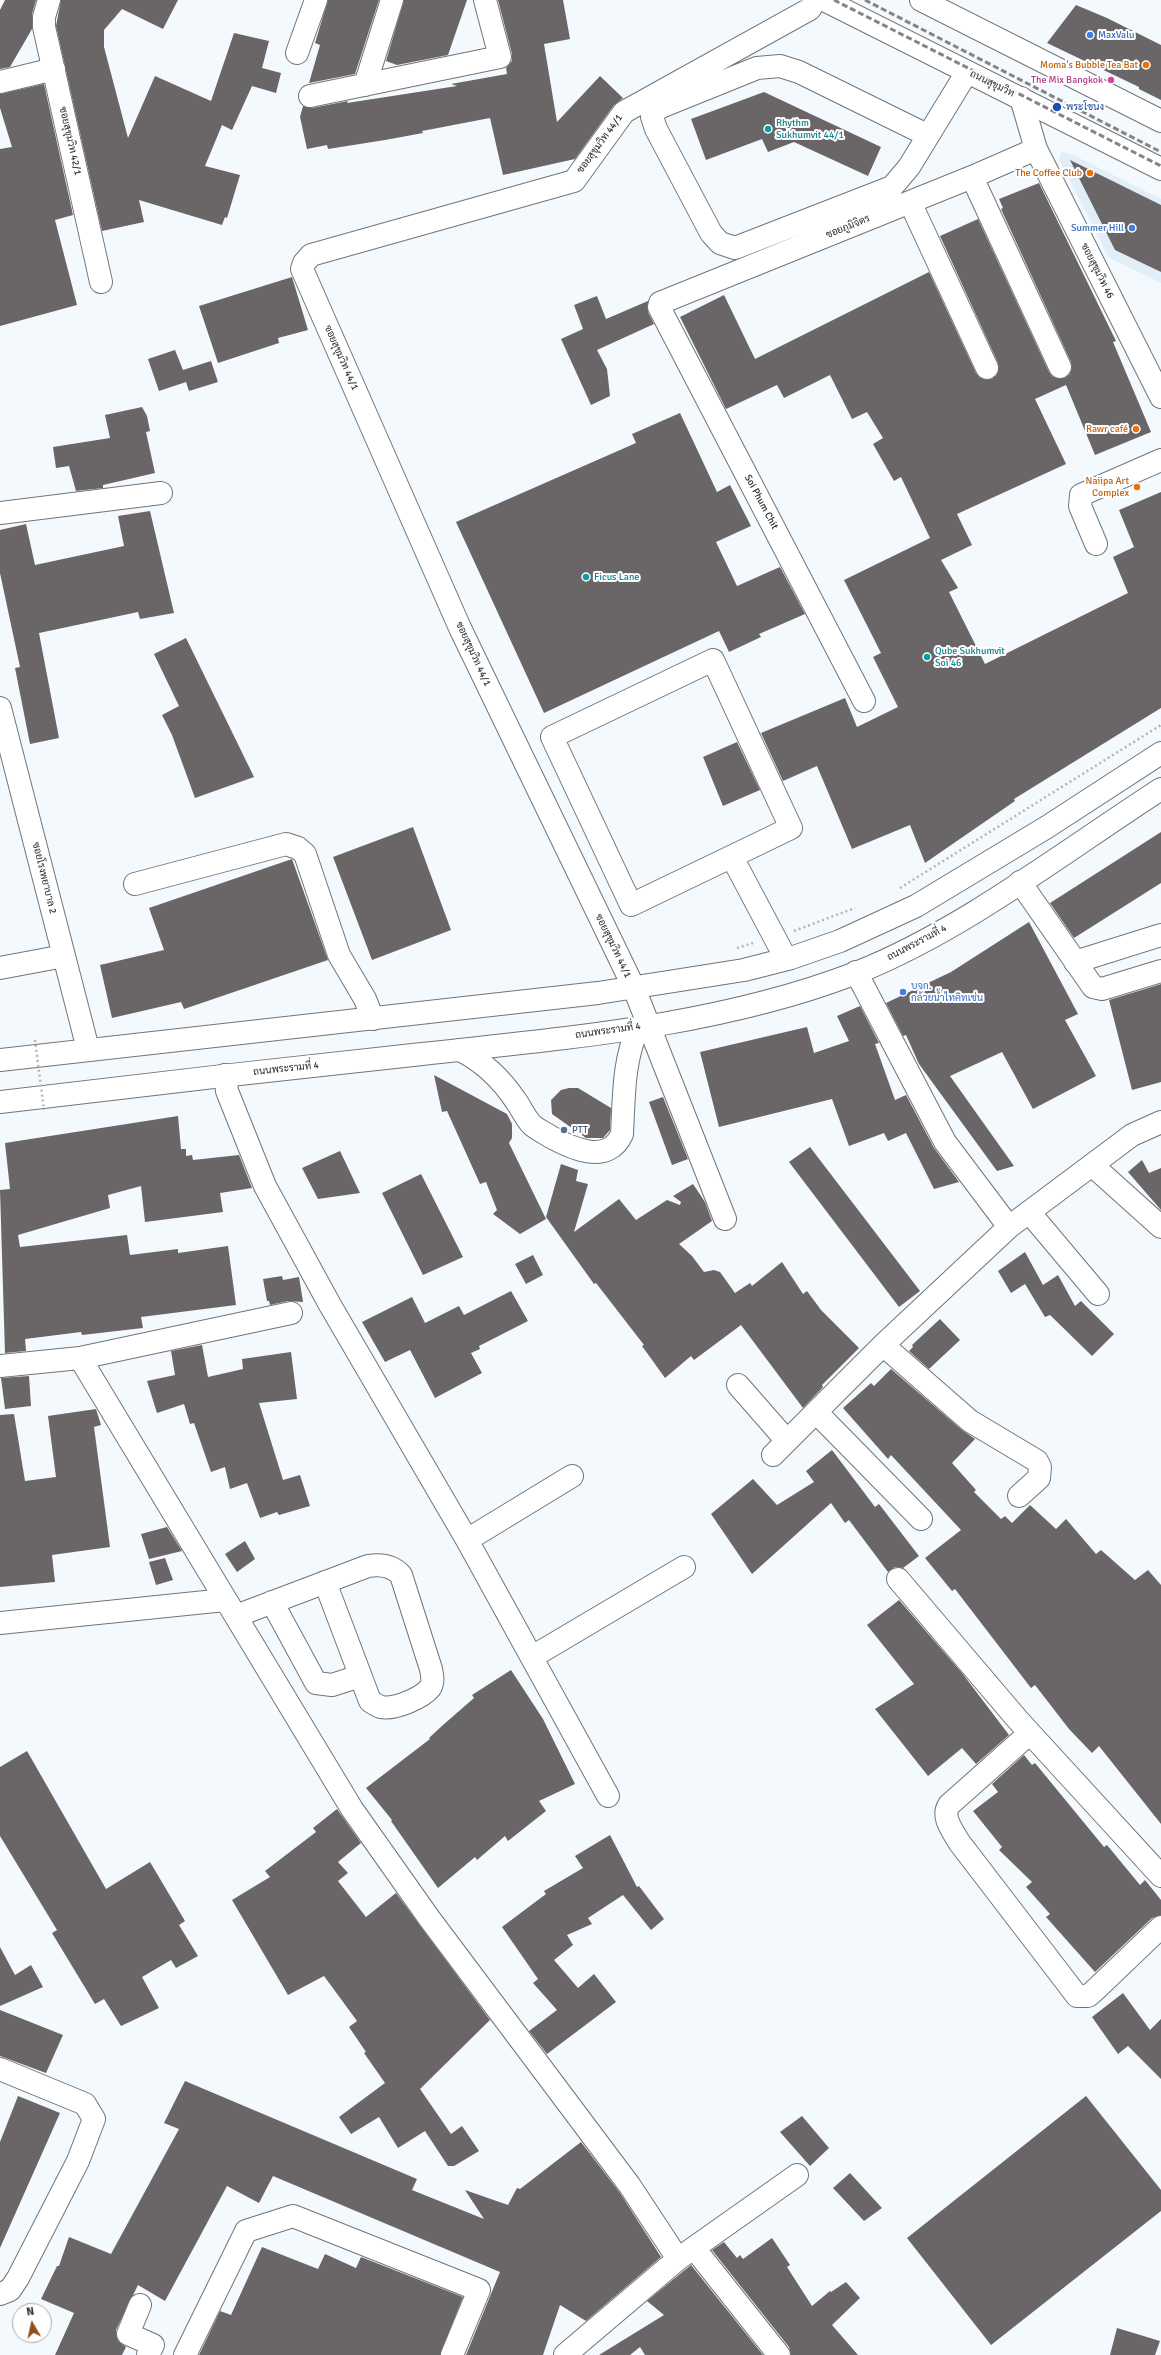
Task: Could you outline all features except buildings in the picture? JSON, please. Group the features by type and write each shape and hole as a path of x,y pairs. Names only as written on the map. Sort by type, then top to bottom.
{"street":[{"name":"ซอยสุขุมวิท 42/1","path":"50,0 46,7 44,27 101,282"},
{"path":"297,53 316,0"},
{"path":"365,85 392,0"},
{"path":"310,96 500,58 485,0"},
{"name":"ซอยสุขุมวิท 44/1","path":"634,988 460,628 302,269 311,255 574,181 624,112 810,9 815,0"},
{"name":"ถนนสุขุมวิท","path":"824,0 1161,168"},
{"path":"921,0 1161,121"},
{"path":"927,135 800,72 771,65 757,68 663,106 657,109 652,117 656,129 711,233 720,243 735,248 892,187 909,167 927,135 967,72"},
{"path":"0,82 54,69"},
{"name":"ซอยสุขุมวิท 46","path":"1021,98 1036,149 1161,397"},
{"name":"ซอยภูมิจิตร","path":"660,303 972,178 1036,149"},
{"path":"972,178 1060,368"},
{"path":"910,202 987,368"},
{"name":"Soi Phum Chit","path":"660,303 659,307 864,701"},
{"path":"1096,544 1080,506 1082,495 1161,460"},
{"path":"0,513 162,493"},
{"path":"712,660 791,828 732,857 631,905 552,738 712,660"},
{"name":"ซอยโรงพยาบาล 2","path":"0,708 88,1049"},
{"path":"0,1060 88,1049 373,1019 634,988 744,970 786,959 840,941 916,906 1047,827 1161,753"},
{"name":"ถนนพระรามที่ 4","path":"0,1102 225,1075 460,1050 644,1027 714,1015 762,1003 856,972 936,934 1020,882 1161,789"},
{"path":"135,884 286,844 298,848 305,854 339,954 365,998 373,1019"},
{"path":"732,857 786,959"},
{"path":"1020,882 1093,987 1102,989 1161,971"},
{"path":"1075,962 1161,936"},
{"path":"0,968 64,956"},
{"path":"856,972 945,1142 1009,1227"},
{"path":"634,988 644,1027 725,1220"},
{"path":"460,1050 477,1058 510,1094 531,1124 567,1146 583,1152 600,1152 612,1148 619,1142 622,1134 624,1082 633,1039 644,1027"},
{"path":"225,1075 227,1091 265,1186 330,1305 467,1540 608,1796"},
{"path":"738,1385 780,1448 884,1345 1009,1227 1132,1135 1161,1122"},
{"path":"1092,1165 1161,1227"},
{"path":"1029,1212 1098,1294"},
{"path":"0,1366 80,1358 291,1313"},
{"path":"884,1345 970,1421 1037,1461 1040,1468 1039,1478 1019,1496"},
{"path":"80,1358 352,1808 438,1930 630,2186 686,2253 779,2355"},
{"path":"816,1412 921,1519"},
{"path":"467,1540 572,1476"},
{"path":"0,1623 231,1608 272,1602 325,1582 378,1564 389,1567 401,1575 431,1669 433,1680 430,1688 409,1702 382,1708 370,1702 325,1582"},
{"path":"532,1657 684,1567"},
{"path":"898,1579 1030,1734 1161,1876"},
{"path":"272,1602 316,1683 332,1685 360,1676"},
{"path":"1030,1734 946,1810 946,1818 960,1842 1077,1996 1088,1996 1161,1928"},
{"path":"0,2070 85,2104 94,2119 78,2161 18,2278 10,2290 0,2294"},
{"path":"575,2351 686,2253 797,2175"},
{"path":"185,2355 246,2232 294,2216 479,2290 452,2355"},
{"path":"140,2305 128,2334 152,2345 148,2355"}],"path":[{"path":"35,1040 44,1110"}],"shaded area":[{"name":"Summer Hill","path":"1061,151 1073,155 1161,199 1161,283 1108,257 1059,159"}],"railway":[{"path":"834,0 1161,166"},
{"path":"865,0 1161,152"}],"place":[{"name":"MaxValu","path":"1090,35"},
{"name":"Moma's Bubble Tea Bat","path":"1146,65"},
{"name":"The Mix Bangkok","path":"1111,80"},
{"name":"พระโขนง","path":"1057,107"},
{"name":"Rhythm Sukhumvit 44/1","path":"768,129"},
{"name":"The Coffee Club","path":"1090,173"},
{"name":"Summer Hill","path":"1132,228"},
{"name":"Rawr café","path":"1136,429"},
{"name":"Naiipa Art Complex","path":"1137,487"},
{"name":"Ficus Lane","path":"586,577"},
{"name":"Qube Sukhumvit Soi 46","path":"927,657"},
{"name":"บจก. กล้วยน้ำไทคิทเช่น","path":"903,992"},
{"name":"PTT","path":"564,1130"}]}
